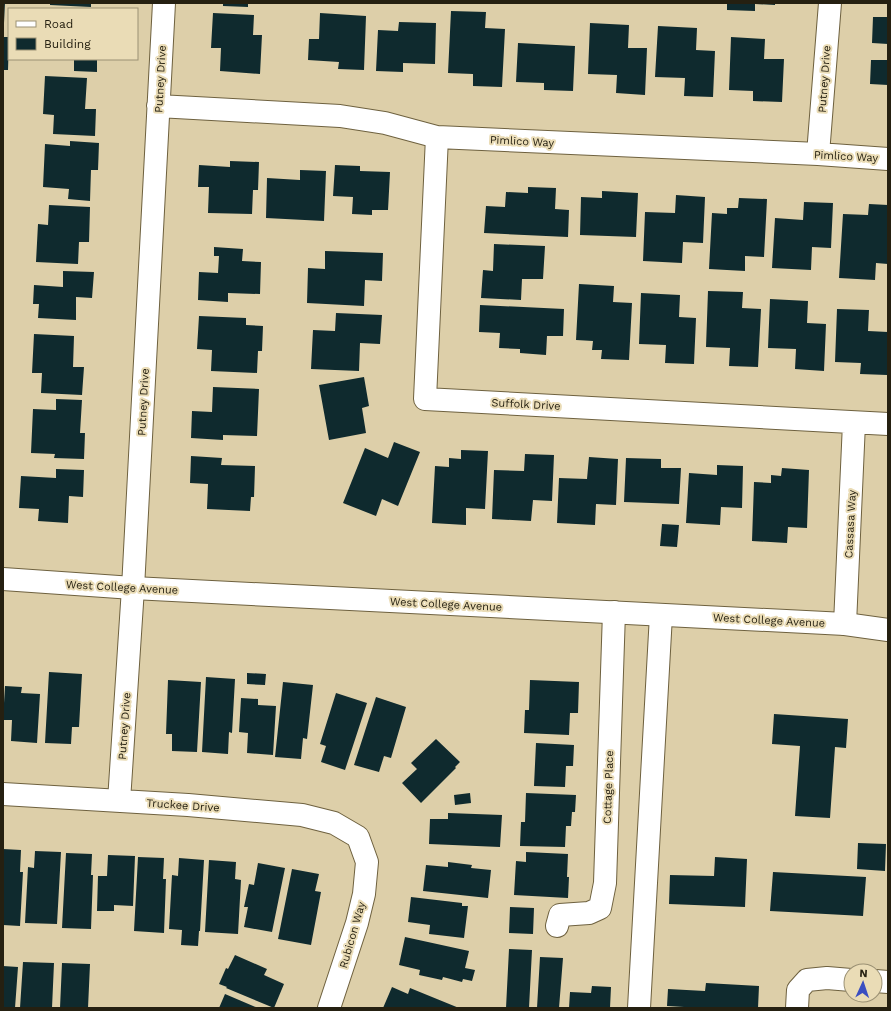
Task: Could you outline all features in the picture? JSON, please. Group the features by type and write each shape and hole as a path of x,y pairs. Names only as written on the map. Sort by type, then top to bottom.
{"street":[{"name":"Putney Drive","path":"119,801 133,588 164,3"},
{"name":"Putney Drive","path":"818,154 830,3"},
{"name":"Pimlico Way","path":"158,106 340,116 385,123 437,137 818,154 888,159"},
{"name":"Suffolk Drive","path":"437,137 425,399 888,424"},
{"name":"Cassasa Way","path":"845,624 854,423"},
{"name":"West College Avenue","path":"3,579 133,588 845,624 888,630"},
{"name":"Cottage Place","path":"557,926 560,915 589,913 600,908 605,883 614,612"},
{"path":"639,1008 661,615"},
{"name":"Truckee Drive","path":"3,794 188,805 302,814 334,823 358,838"},
{"name":"Rubicon Way","path":"329,1008 358,923 364,894 366,862 358,838"},
{"path":"797,1008 798,990 807,980 828,978 843,979"}],"building":[{"path":"3,3 5,3 4,23 3,23"},
{"path":"50,3 91,3 91,7 50,5"},
{"path":"223,3 248,3 248,7 223,6"},
{"path":"727,3 775,3 775,5 755,4 755,11 727,10"},
{"path":"451,11 486,12 485,28 505,29 502,87 473,86 473,74 448,73"},
{"path":"213,13 254,15 253,35 262,35 260,74 220,71 221,48 211,48"},
{"path":"320,13 366,16 364,70 338,69 339,62 308,60 309,39 319,39"},
{"path":"873,17 888,17 888,44 872,43"},
{"path":"399,22 436,23 435,64 403,63 403,72 376,71 378,30 398,31"},
{"path":"590,23 629,25 628,48 647,48 645,95 616,93 617,75 588,74"},
{"path":"658,26 697,28 696,50 715,51 713,97 684,96 685,78 655,77"},
{"path":"3,37 8,37 8,70 3,70"},
{"path":"731,37 765,39 764,59 784,59 782,102 753,101 753,91 729,90"},
{"path":"518,43 575,46 573,91 544,90 544,83 516,82"},
{"path":"74,60 97,60 97,72 74,71"},
{"path":"871,60 888,60 888,85 870,84"},
{"path":"45,76 87,78 85,109 96,109 95,136 53,134 54,115 43,114"},
{"path":"70,141 99,143 98,170 91,170 90,201 68,199 69,189 43,187 45,144 70,146"},
{"path":"230,161 259,162 258,190 253,190 252,214 208,213 209,187 198,187 199,165 230,167"},
{"path":"335,165 360,166 360,171 390,172 388,210 372,210 372,215 352,214 353,197 333,196"},
{"path":"300,170 326,171 324,221 266,218 267,178 300,180"},
{"path":"528,187 556,188 555,209 569,210 568,237 484,233 486,206 505,207 506,192 528,193"},
{"path":"602,191 638,193 636,237 580,235 581,197 602,198"},
{"path":"676,195 705,197 703,243 683,242 682,263 643,261 645,212 675,213"},
{"path":"739,198 767,199 764,257 745,256 745,271 709,269 712,213 727,214 727,208 738,208"},
{"path":"804,202 833,203 831,248 812,247 811,270 772,268 775,218 803,220"},
{"path":"869,204 888,205 888,264 876,263 875,280 839,278 843,214 868,215"},
{"path":"49,205 90,207 89,242 79,242 78,264 36,262 38,224 48,225"},
{"path":"494,244 545,246 543,279 522,279 521,300 481,298 483,270 493,271"},
{"path":"214,247 243,249 242,261 261,262 260,294 228,293 228,302 198,300 199,272 218,273 219,256 214,256"},
{"path":"325,251 383,253 382,281 365,280 364,306 307,303 308,268 325,269"},
{"path":"63,271 94,272 92,298 76,297 76,320 38,318 39,304 33,304 34,285 63,287"},
{"path":"579,284 614,286 613,302 632,303 629,360 601,359 602,350 592,350 593,341 576,340"},
{"path":"708,291 743,292 742,308 761,309 758,367 729,366 730,348 706,347"},
{"path":"641,293 680,295 679,317 696,318 694,364 665,363 666,345 639,344"},
{"path":"770,299 808,301 807,323 826,324 824,371 795,369 796,349 768,348"},
{"path":"480,305 564,309 563,336 547,336 546,355 520,353 520,349 499,348 500,333 479,332"},
{"path":"837,309 869,310 868,331 888,332 887,375 860,374 861,363 835,362"},
{"path":"336,313 382,315 380,344 360,343 359,371 311,369 313,330 335,331"},
{"path":"199,316 246,318 246,325 263,326 262,351 258,351 257,373 211,371 212,350 197,349"},
{"path":"34,334 74,336 73,367 84,367 82,395 41,393 42,373 32,373"},
{"path":"364,377 369,406 362,408 366,433 329,440 319,385"},
{"path":"213,387 259,389 257,436 223,435 223,440 191,438 192,411 212,412"},
{"path":"56,399 82,400 80,433 85,433 84,459 54,458 55,454 31,453 33,409 56,410"},
{"path":"394,442 420,452 398,506 382,499 376,516 343,503 365,448 388,458"},
{"path":"461,450 488,451 485,509 466,508 466,525 432,523 435,466 449,467 449,458 461,459"},
{"path":"525,454 554,455 552,501 533,500 531,521 492,519 494,470 524,471"},
{"path":"191,456 222,458 221,465 255,466 254,497 251,497 250,511 207,509 208,484 190,483"},
{"path":"589,457 618,459 616,505 596,504 595,525 557,523 559,478 587,479"},
{"path":"626,458 661,459 661,468 681,468 679,504 624,502"},
{"path":"717,465 743,466 742,508 721,507 720,525 686,523 689,473 717,475"},
{"path":"782,468 809,470 807,528 788,527 787,543 752,541 754,482 771,483 771,475 781,476"},
{"path":"56,469 84,470 83,497 69,496 68,523 38,521 39,509 19,508 21,476 56,478"},
{"path":"662,524 679,525 677,547 660,546"},
{"path":"49,672 82,674 79,727 72,727 71,744 45,743"},
{"path":"247,673 266,674 265,685 247,684"},
{"path":"206,677 235,679 232,733 229,732 228,754 202,752"},
{"path":"168,680 201,682 197,752 172,751 172,734 166,734"},
{"path":"530,680 579,682 578,713 570,713 569,735 524,733 525,710 529,710"},
{"path":"283,682 313,685 307,739 303,738 301,759 275,757"},
{"path":"5,686 22,687 21,693 40,694 37,743 11,741 12,720 3,720"},
{"path":"336,693 367,703 345,770 321,762 326,746 320,744"},
{"path":"376,697 406,707 391,758 384,756 379,772 354,765"},
{"path":"241,698 258,699 258,705 276,706 273,755 247,753 248,733 239,732"},
{"path":"774,714 848,719 846,748 835,747 830,818 795,816 800,746 772,744"},
{"path":"436,739 460,762 455,767 456,768 421,803 402,783 417,769 411,763"},
{"path":"536,743 574,745 573,766 566,766 565,787 534,786"},
{"path":"470,793 471,803 455,805 454,795"},
{"path":"526,793 576,795 575,812 572,812 571,826 566,826 565,847 520,846 521,822 525,822"},
{"path":"448,813 502,815 500,847 429,844 430,819 448,819"},
{"path":"858,843 886,844 885,871 857,869"},
{"path":"3,849 21,850 20,872 23,872 20,926 3,925"},
{"path":"35,851 61,852 57,924 25,923 28,867 34,868"},
{"path":"526,852 568,854 568,898 514,895 516,861 526,862"},
{"path":"66,853 92,854 91,875 93,875 91,929 62,928"},
{"path":"108,855 135,856 133,906 114,905 114,911 97,911 98,876 107,876"},
{"path":"138,857 164,858 163,879 166,879 164,933 134,931"},
{"path":"715,857 747,859 745,907 669,904 670,875 714,876"},
{"path":"179,858 204,860 198,946 181,945 182,930 169,929 172,875 178,876"},
{"path":"209,860 236,862 235,879 241,880 238,934 205,932"},
{"path":"448,862 472,865 471,868 491,870 488,898 423,891 426,865 448,867"},
{"path":"258,863 285,868 272,932 244,927 248,907 244,907 249,884 254,885"},
{"path":"292,869 319,874 315,891 321,892 311,945 278,939"},
{"path":"773,872 866,877 863,916 770,911"},
{"path":"411,897 462,903 462,906 468,906 464,938 429,934 430,925 408,922"},
{"path":"510,907 534,908 533,934 509,933"},
{"path":"405,937 469,951 465,968 475,970 472,981 463,979 462,982 443,977 442,980 419,975 420,970 399,965"},
{"path":"509,949 532,950 529,1008 506,1008"},
{"path":"235,955 267,969 264,975 284,984 274,1008 219,984 226,968 228,969"},
{"path":"540,957 563,958 559,1008 537,1008"},
{"path":"23,962 54,963 52,1008 20,1008"},
{"path":"62,963 90,964 88,1008 60,1008"},
{"path":"3,966 18,967 15,1008 3,1008"},
{"path":"706,983 759,986 758,1008 684,1008 667,1006 668,989 705,991"},
{"path":"592,986 611,987 610,1008 569,1008 570,992 591,993"},
{"path":"392,987 408,994 410,988 459,1008 383,1008"},
{"path":"225,994 258,1008 219,1008"}]}
